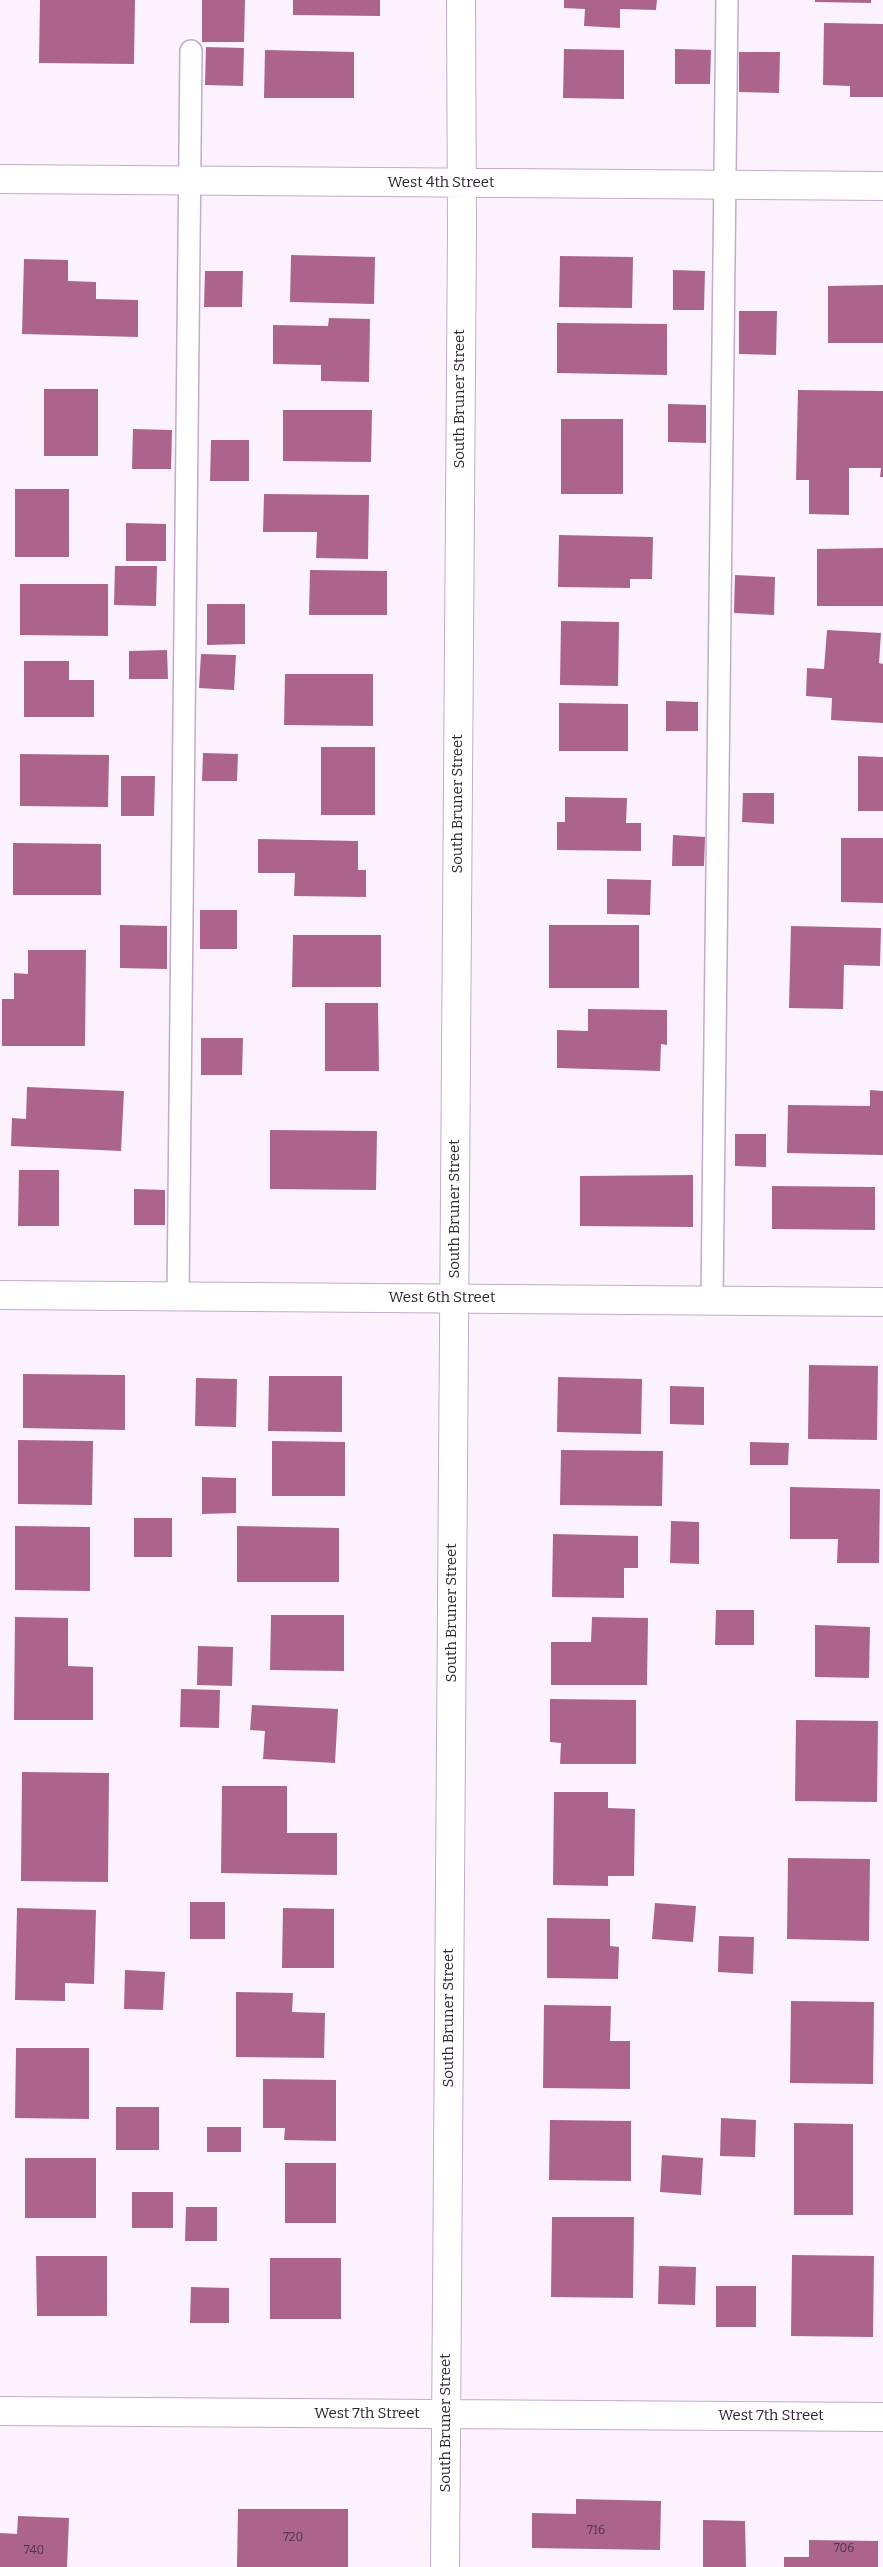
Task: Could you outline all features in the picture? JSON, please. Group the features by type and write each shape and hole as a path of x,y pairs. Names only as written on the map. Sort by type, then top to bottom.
{"street":[{"name":"South Bruner Street","path":"446,2567 462,183 461,0"},
{"name":"West 4th Street","path":"0,179 883,186"},
{"name":"West 6th Street","path":"0,1295 883,1302"},
{"name":"West 7th Street","path":"0,2411 883,2417"}],"lane":[{"path":"712,1300 727,0"},
{"path":"178,1297 191,52"}],"building":[{"path":"40,0 135,0 134,64 39,63"},
{"path":"202,0 245,0 244,42 202,42"},
{"path":"293,0 380,0 380,16 293,15"},
{"path":"564,0 657,0 656,10 620,9 620,28 584,26 585,9 564,8"},
{"path":"815,0 871,0 871,3 815,2"},
{"path":"824,23 883,24 883,97 850,97 850,86 823,85"},
{"path":"206,47 244,48 243,86 205,85"},
{"path":"564,49 624,50 624,99 563,98"},
{"path":"675,49 711,50 710,84 675,84"},
{"path":"265,50 354,52 354,98 264,98"},
{"path":"739,52 780,52 779,93 739,92"},
{"path":"291,255 375,257 374,304 290,302"},
{"path":"560,256 633,257 632,308 559,307"},
{"path":"24,259 68,260 68,281 96,282 96,299 138,300 138,337 22,334"},
{"path":"673,270 705,271 704,310 673,310"},
{"path":"205,271 243,271 242,307 204,307"},
{"path":"883,285 883,343 828,343 828,286"},
{"path":"739,311 777,311 776,355 739,354"},
{"path":"329,318 370,319 369,382 321,381 321,365 273,364 273,325 328,326"},
{"path":"557,323 667,324 667,375 557,373"},
{"path":"44,389 98,389 98,456 44,456"},
{"path":"798,390 883,391 883,477 880,477 881,468 849,468 849,515 809,514 809,480 796,480"},
{"path":"668,404 706,405 706,443 668,442"},
{"path":"283,410 372,410 371,462 283,461"},
{"path":"561,419 623,419 623,494 561,494"},
{"path":"133,429 172,430 171,469 132,469"},
{"path":"211,440 249,440 249,481 210,481"},
{"path":"15,489 69,489 69,557 15,557"},
{"path":"264,494 369,495 368,559 316,558 317,532 263,532"},
{"path":"126,523 166,524 166,561 126,561"},
{"path":"559,535 653,537 652,579 630,579 630,588 558,587"},
{"path":"883,548 883,606 817,606 817,549"},
{"path":"115,566 157,566 156,606 114,605"},
{"path":"310,570 387,571 387,615 309,615"},
{"path":"735,575 775,577 774,615 734,613"},
{"path":"20,584 108,584 108,636 20,635"},
{"path":"207,604 245,604 245,644 207,645"},
{"path":"561,621 619,622 618,686 560,685"},
{"path":"827,630 881,633 879,663 883,664 883,723 831,720 832,698 806,696 807,668 824,669"},
{"path":"167,650 168,679 129,679 129,651"},
{"path":"201,654 236,655 234,690 199,688"},
{"path":"24,661 69,661 69,680 94,680 94,717 24,717"},
{"path":"285,674 373,674 373,726 284,725"},
{"path":"666,701 698,702 698,731 666,731"},
{"path":"559,703 628,704 628,751 559,751"},
{"path":"321,747 375,747 375,815 321,815"},
{"path":"203,753 238,754 237,781 202,781"},
{"path":"20,754 109,755 108,807 20,806"},
{"path":"858,756 883,757 883,811 858,811"},
{"path":"121,776 155,776 154,816 121,816"},
{"path":"743,793 774,793 774,824 742,822"},
{"path":"565,797 627,798 626,823 641,823 641,851 557,850 557,822 565,822"},
{"path":"673,835 705,837 704,866 672,866"},
{"path":"841,838 883,838 883,903 841,902"},
{"path":"258,839 358,841 358,870 366,870 366,897 294,896 295,873 258,873"},
{"path":"13,843 101,844 101,895 13,895"},
{"path":"607,879 651,880 650,915 607,914"},
{"path":"200,910 237,910 237,949 200,949"},
{"path":"120,925 167,926 167,969 120,968"},
{"path":"549,925 639,925 639,988 549,988"},
{"path":"791,926 881,928 880,966 844,965 843,1009 789,1008"},
{"path":"293,935 381,935 381,987 292,987"},
{"path":"28,950 86,950 85,1046 2,1046 2,999 14,999 14,973 28,974"},
{"path":"325,1003 378,1003 379,1071 325,1071"},
{"path":"588,1009 667,1010 667,1045 661,1044 660,1071 557,1068 557,1030 588,1031"},
{"path":"201,1038 243,1038 242,1075 201,1075"},
{"path":"27,1087 124,1091 121,1151 11,1146 12,1118 26,1119"},
{"path":"870,1090 883,1091 883,1155 787,1153 788,1105 870,1106"},
{"path":"270,1130 377,1131 376,1190 270,1189"},
{"path":"735,1134 766,1134 766,1167 735,1166"},
{"path":"19,1170 59,1170 59,1226 18,1226"},
{"path":"693,1175 693,1227 580,1226 580,1176"},
{"path":"772,1186 875,1187 875,1230 772,1229"},
{"path":"134,1189 165,1190 165,1225 134,1225"},
{"path":"809,1365 878,1366 877,1440 808,1439"},
{"path":"23,1374 125,1375 125,1430 23,1428"},
{"path":"269,1376 342,1376 342,1432 268,1431"},
{"path":"558,1377 642,1379 641,1434 557,1432"},
{"path":"196,1378 237,1379 236,1427 195,1426"},
{"path":"670,1386 704,1387 704,1425 670,1424"},
{"path":"18,1440 93,1441 92,1505 18,1504"},
{"path":"272,1441 345,1442 345,1496 272,1496"},
{"path":"750,1442 789,1443 788,1465 750,1465"},
{"path":"561,1450 663,1451 662,1506 560,1505"},
{"path":"202,1477 236,1478 236,1513 202,1514"},
{"path":"790,1487 880,1489 879,1563 837,1563 838,1539 790,1539"},
{"path":"134,1518 172,1518 172,1557 134,1557"},
{"path":"671,1521 699,1522 699,1564 670,1563"},
{"path":"15,1526 90,1527 90,1591 15,1590"},
{"path":"237,1526 339,1528 339,1582 237,1582"},
{"path":"553,1534 638,1536 638,1568 624,1568 624,1598 552,1597"},
{"path":"716,1610 754,1610 754,1645 715,1645"},
{"path":"271,1615 344,1615 344,1671 270,1670"},
{"path":"15,1617 68,1618 68,1666 93,1667 93,1720 14,1720"},
{"path":"592,1617 648,1618 647,1685 551,1685 551,1642 591,1642"},
{"path":"815,1625 870,1627 869,1678 815,1677"},
{"path":"198,1646 233,1647 232,1686 197,1685"},
{"path":"181,1689 220,1690 219,1728 180,1727"},
{"path":"550,1699 636,1700 636,1764 560,1764 561,1743 550,1742"},
{"path":"252,1705 338,1709 335,1763 263,1759 265,1731 250,1730"},
{"path":"796,1720 878,1721 877,1802 795,1801"},
{"path":"22,1772 109,1773 108,1882 21,1881"},
{"path":"222,1786 287,1786 287,1833 337,1833 337,1875 221,1873"},
{"path":"554,1792 608,1792 608,1808 635,1809 634,1876 608,1876 608,1886 553,1885"},
{"path":"788,1858 870,1859 869,1941 787,1939"},
{"path":"190,1902 225,1902 225,1939 190,1939"},
{"path":"655,1903 696,1906 693,1942 652,1939"},
{"path":"17,1908 96,1910 94,1984 65,1983 65,2001 15,2000"},
{"path":"283,1908 334,1909 334,1968 282,1968"},
{"path":"547,1918 610,1919 610,1946 619,1947 618,1979 547,1978"},
{"path":"719,1936 754,1937 753,1974 718,1972"},
{"path":"125,1970 165,1972 163,2010 124,2009"},
{"path":"236,1992 293,1993 292,2012 325,2013 324,2058 236,2057"},
{"path":"791,2001 874,2002 873,2084 790,2083"},
{"path":"544,2005 611,2006 610,2041 630,2041 630,2089 543,2088"},
{"path":"16,2048 89,2048 89,2119 15,2118"},
{"path":"263,2079 336,2080 336,2141 284,2140 285,2128 263,2128"},
{"path":"116,2107 159,2107 159,2150 116,2150"},
{"path":"721,2118 756,2120 755,2157 720,2156"},
{"path":"550,2120 631,2121 631,2181 549,2180"},
{"path":"794,2123 853,2124 853,2215 794,2215"},
{"path":"207,2127 241,2127 241,2152 207,2152"},
{"path":"662,2155 703,2158 701,2195 660,2192"},
{"path":"25,2158 96,2158 96,2218 25,2218"},
{"path":"285,2163 336,2163 336,2223 285,2223"},
{"path":"132,2192 173,2192 173,2228 132,2228"},
{"path":"186,2207 217,2207 217,2241 185,2241"},
{"path":"552,2217 634,2217 633,2298 551,2297"},
{"path":"792,2255 874,2256 873,2337 791,2336"},
{"path":"36,2256 107,2256 107,2316 37,2316"},
{"path":"270,2258 341,2258 341,2319 270,2319"},
{"path":"659,2266 696,2267 695,2305 658,2304"},
{"path":"716,2286 756,2286 756,2327 716,2327"},
{"path":"191,2287 229,2288 229,2323 190,2323"},
{"path":"576,2499 661,2501 660,2550 532,2548 532,2513 576,2514"},
{"path":"238,2509 348,2509 348,2567 237,2567"},
{"path":"18,2516 69,2518 67,2567 0,2567 0,2533 17,2534"},
{"path":"703,2520 745,2521 746,2567 703,2567"},
{"path":"809,2540 878,2541 878,2567 784,2567 784,2557 809,2557"}]}
